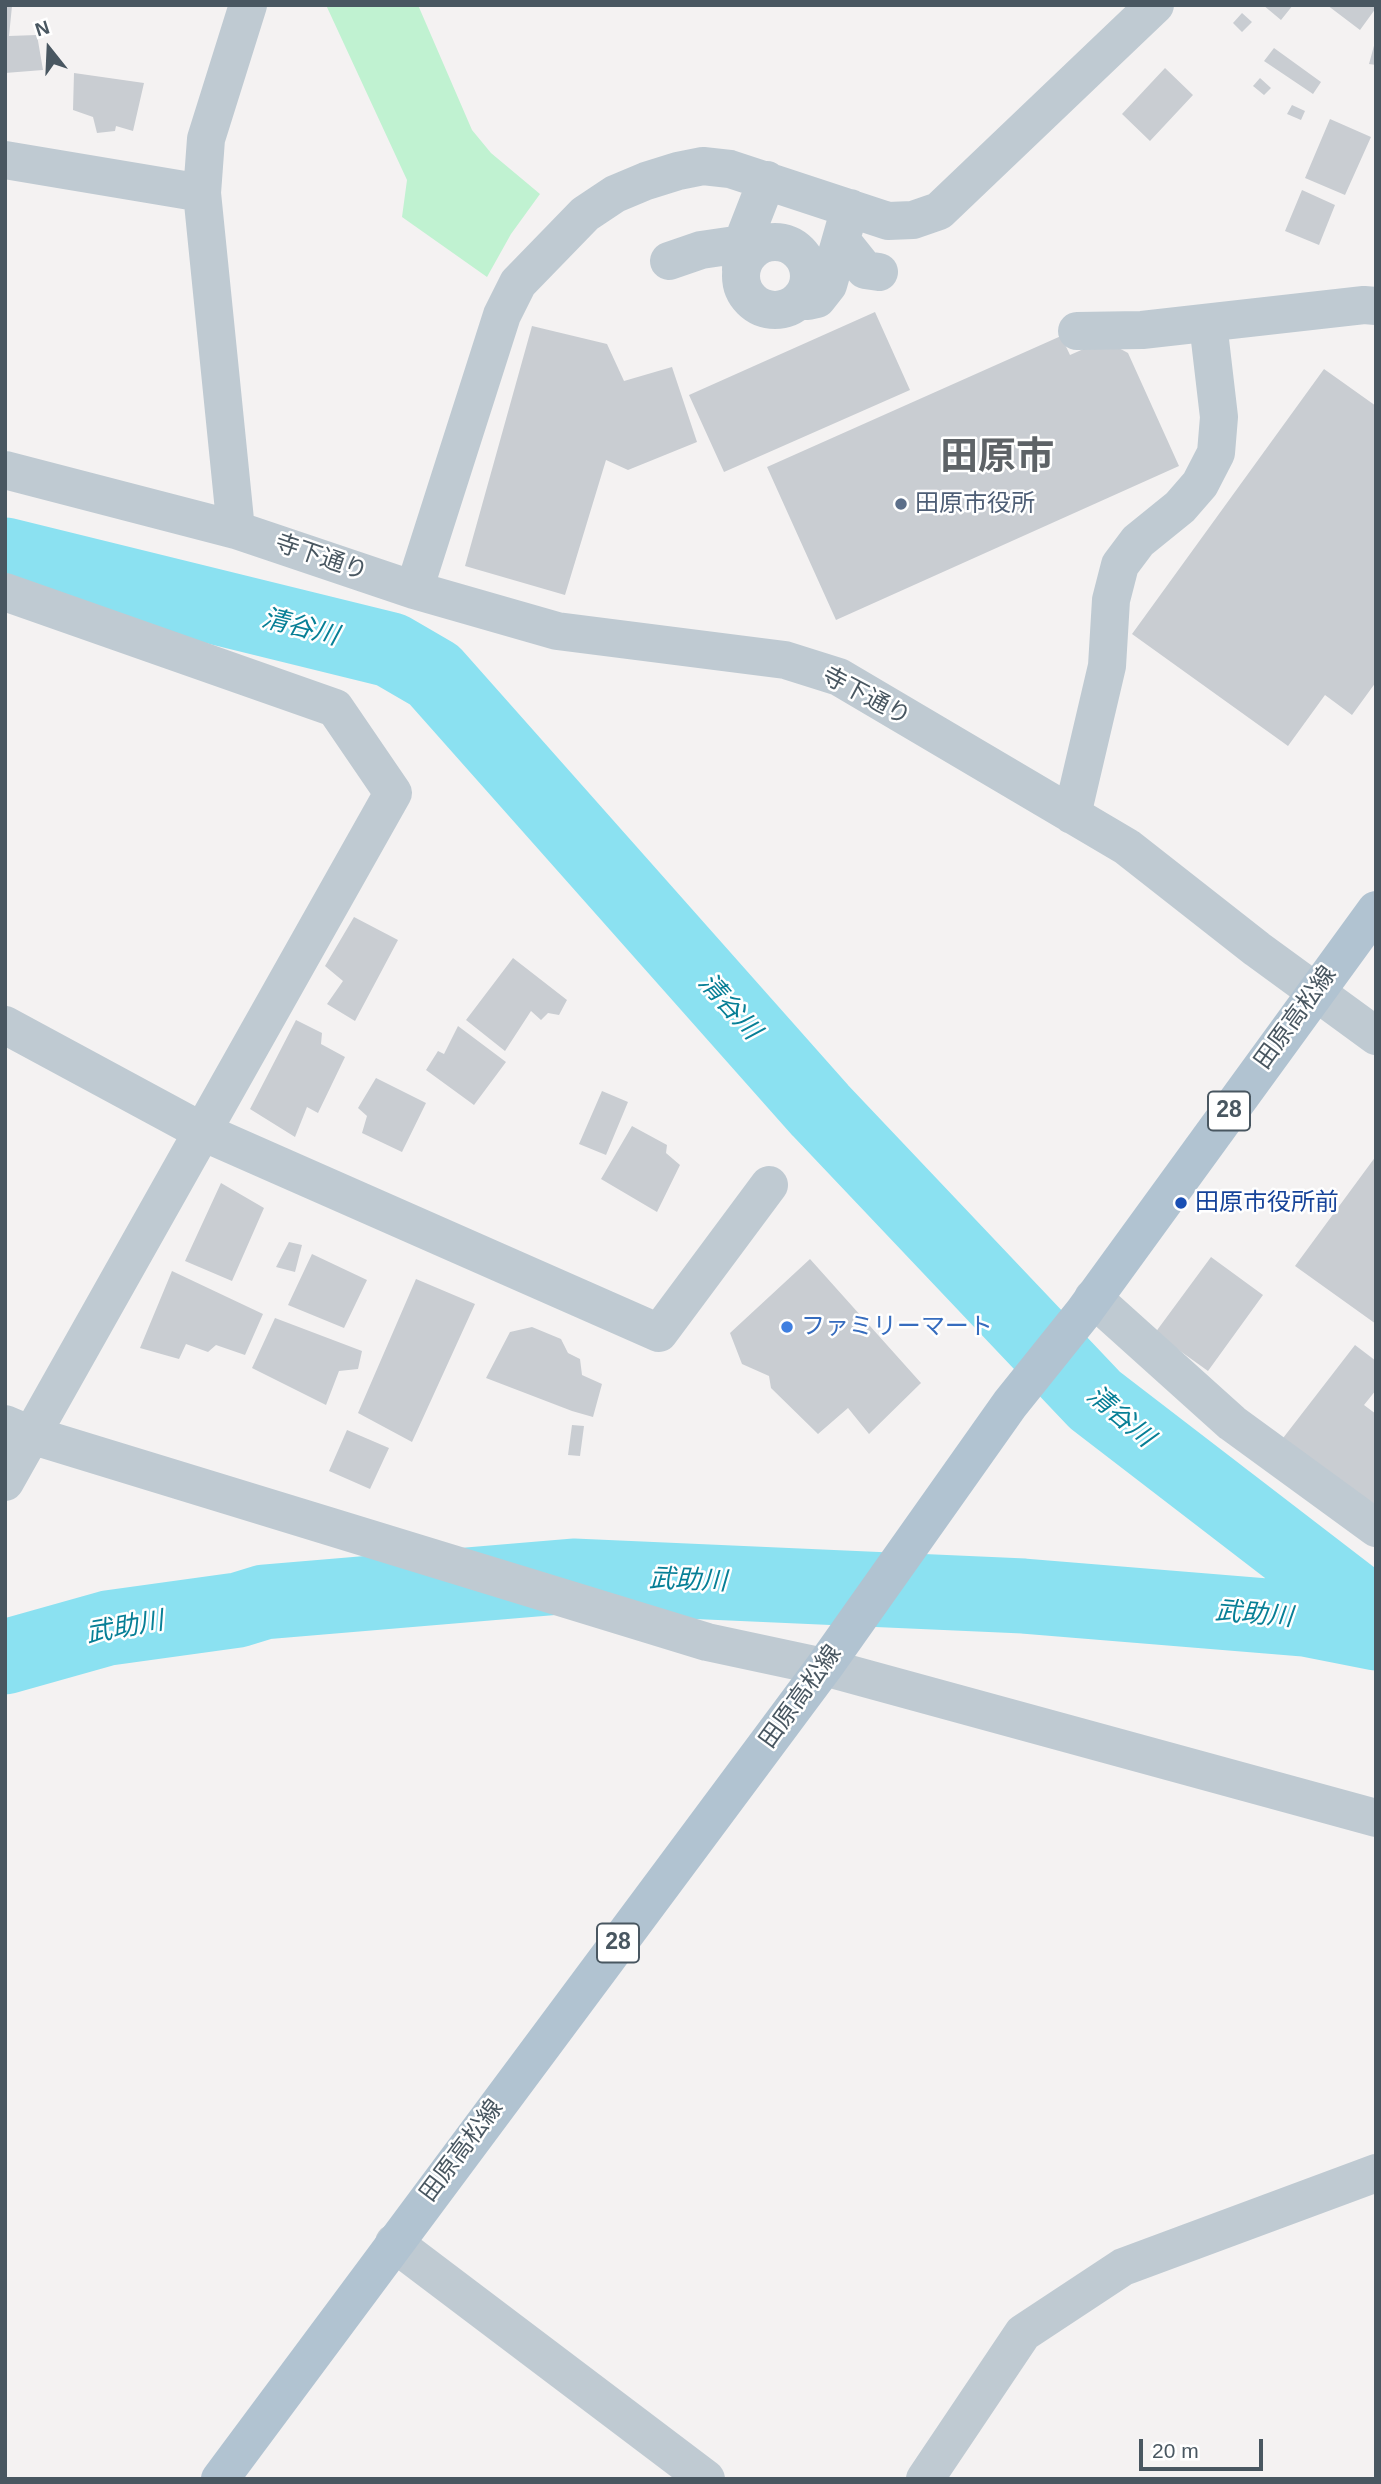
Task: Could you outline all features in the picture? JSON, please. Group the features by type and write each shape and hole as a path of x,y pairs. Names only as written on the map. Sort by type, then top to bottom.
{"main road":[{"name":"田原高松線","path":"220,2479 824,1667 1010,1404 1088,1306 1376,910"}],"street":[{"path":"236,530 202,193 206,139 248,5"},
{"path":"414,590 502,315 518,283 585,214 615,194 678,171 704,166 730,169 767,180 846,224 913,220 939,211 1155,5"},
{"path":"5,160 202,193"},
{"path":"767,180 742,258 741,283 752,302 771,311 817,299 828,285 846,224"},
{"path":"846,224 865,270 879,272"},
{"path":"669,261 701,250 742,258 744,261 751,251 760,245 783,242 803,255 810,277 802,298 793,306"},
{"path":"1077,331 1142,330 1364,305 1376,306"},
{"path":"1072,815 1107,666 1111,600 1120,565 1138,541 1180,507 1200,484 1216,453 1219,416 1208,323"},
{"name":"寺下通り","path":"5,470 236,530 414,590 557,631 785,660 839,677 1127,847 1256,949 1376,1036"},
{"path":"5,592 335,708 393,793 204,1132 18,1429 5,1482"},
{"path":"5,1025 204,1132 659,1333 769,1185"},
{"path":"1088,1306 1232,1423 1376,1528"},
{"path":"18,1429 707,1642 824,1667 1376,1818"},
{"path":"926,2479 1023,2333 1123,2267 1376,2173"},
{"path":"394,2243 706,2479"}],"green space":[{"path":"326,5 418,5 472,130 491,153 540,194 511,234 487,277 402,217 407,180"}],"building":[{"path":"1263,5 1293,5 1281,20"},
{"path":"1327,5 1376,5 1376,8 1360,30"},
{"path":"12,6 9,36 37,35 43,70 5,73 5,7"},
{"path":"1242,13 1252,22 1242,32 1233,23"},
{"path":"1376,42 1376,65 1369,64"},
{"path":"1274,48 1321,82 1313,94 1264,61"},
{"path":"1165,68 1193,95 1150,141 1122,114"},
{"path":"74,73 144,83 133,131 116,126 115,131 97,133 93,117 73,110"},
{"path":"1260,78 1271,88 1264,95 1253,86"},
{"path":"1292,105 1305,111 1301,120 1287,114"},
{"path":"1330,119 1371,137 1345,195 1305,178"},
{"path":"1302,190 1335,205 1319,245 1285,231"},
{"path":"875,312 910,390 724,472 689,395"},
{"path":"532,326 607,344 624,381 672,367 697,442 628,470 606,460 565,595 465,566"},
{"path":"1061,336 1070,355 1104,340 1128,353 1179,466 836,620 767,467"},
{"path":"1324,369 1376,406 1376,682 1352,715 1325,695 1288,746 1132,634"},
{"path":"354,917 398,940 355,1021 327,1004 343,981 325,966"},
{"path":"513,958 567,1000 559,1015 548,1013 541,1020 531,1011 505,1051 466,1020"},
{"path":"296,1020 322,1033 321,1044 345,1057 318,1113 307,1107 295,1137 250,1109"},
{"path":"458,1026 506,1062 474,1105 426,1070 438,1051 444,1054"},
{"path":"376,1078 426,1103 402,1152 362,1133 367,1116 358,1108"},
{"path":"602,1091 628,1102 606,1155 579,1144"},
{"path":"632,1126 667,1145 666,1153 680,1165 657,1212 601,1179"},
{"path":"1376,1156 1376,1324 1295,1266"},
{"path":"221,1183 264,1208 232,1281 185,1261"},
{"path":"289,1242 302,1245 295,1272 276,1267"},
{"path":"312,1254 367,1280 344,1328 288,1305"},
{"path":"1211,1257 1263,1295 1208,1371 1155,1333"},
{"path":"810,1259 921,1383 869,1434 848,1408 818,1434 771,1388 769,1376 742,1364 730,1333"},
{"path":"172,1271 263,1314 245,1355 216,1345 208,1352 186,1344 179,1359 140,1348"},
{"path":"416,1279 475,1304 412,1442 358,1413"},
{"path":"275,1318 362,1351 358,1369 339,1371 326,1405 252,1368"},
{"path":"532,1327 561,1339 568,1353 580,1359 582,1375 602,1384 593,1417 486,1378 510,1332"},
{"path":"1355,1345 1376,1361 1376,1390 1364,1405 1376,1414 1376,1505 1280,1442"},
{"path":"572,1425 584,1426 580,1456 568,1455"},
{"path":"347,1430 389,1448 370,1489 329,1471"}],"waterway":[{"name":"清谷川","path":"5,555 391,650 434,675 820,1110 1095,1400 1376,1616"},
{"name":"武助川","path":"5,1657 108,1628 238,1610 264,1602 573,1576 1024,1596 1305,1619 1376,1633"}],"place":[{"name":"田原市役所","path":"901,504"},
{"name":"田原市役所前","path":"1181,1203"},
{"name":"ファミリーマート","path":"787,1327"}],"district":[{"name":"田原市","path":"997,459"}]}
